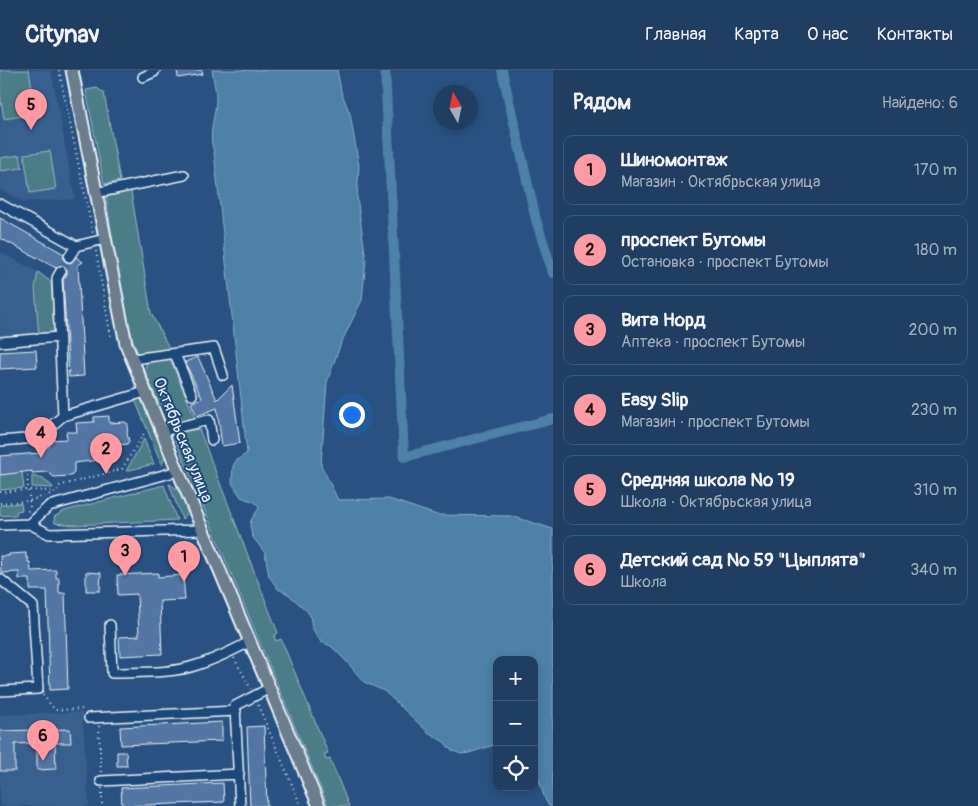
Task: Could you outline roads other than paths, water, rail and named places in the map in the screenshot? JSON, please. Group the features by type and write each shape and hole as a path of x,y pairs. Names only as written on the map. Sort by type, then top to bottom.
{"main road":[{"name":"Октябрьская улица","path":"72,70 95,193 100,240 126,344 202,530 320,806"}],"street":[{"path":"143,77 155,70"},
{"path":"95,193 184,175"},
{"path":"0,204 76,246 100,240"},
{"path":"69,257 76,246"},
{"path":"61,271 57,278 64,416"},
{"path":"0,342 59,338"},
{"path":"133,359 214,348 223,375"},
{"path":"174,354 192,395"},
{"path":"0,441 37,438 64,416 146,392"},
{"path":"162,432 209,420 212,440"},
{"path":"30,524 49,506 178,471"},
{"path":"0,526 30,524 49,534 202,530"},
{"path":"0,579 33,606 38,689 0,691"},
{"path":"110,625 112,673 164,671 188,667 231,651 251,641"},
{"path":"240,806 235,706 270,688"},
{"path":"89,718 236,711"},
{"path":"101,781 239,774"}],"waterway":[{"path":"385,70 404,457 553,419"},
{"path":"502,70 536,220 553,273"}],"tunnel":[{"path":"61,271 69,257"}],"place":[{"name":"Средняя школа № 19","path":"31,130"},
{"name":"Easy Slip","path":"41,458"},
{"name":"проспект Бутомы","path":"106,474"},
{"name":"Вита Норд","path":"125,576"},
{"name":"Шиномонтаж","path":"184,582"},
{"name":"Детский сад № 59 \"Цыплята\"","path":"43,761"}]}
